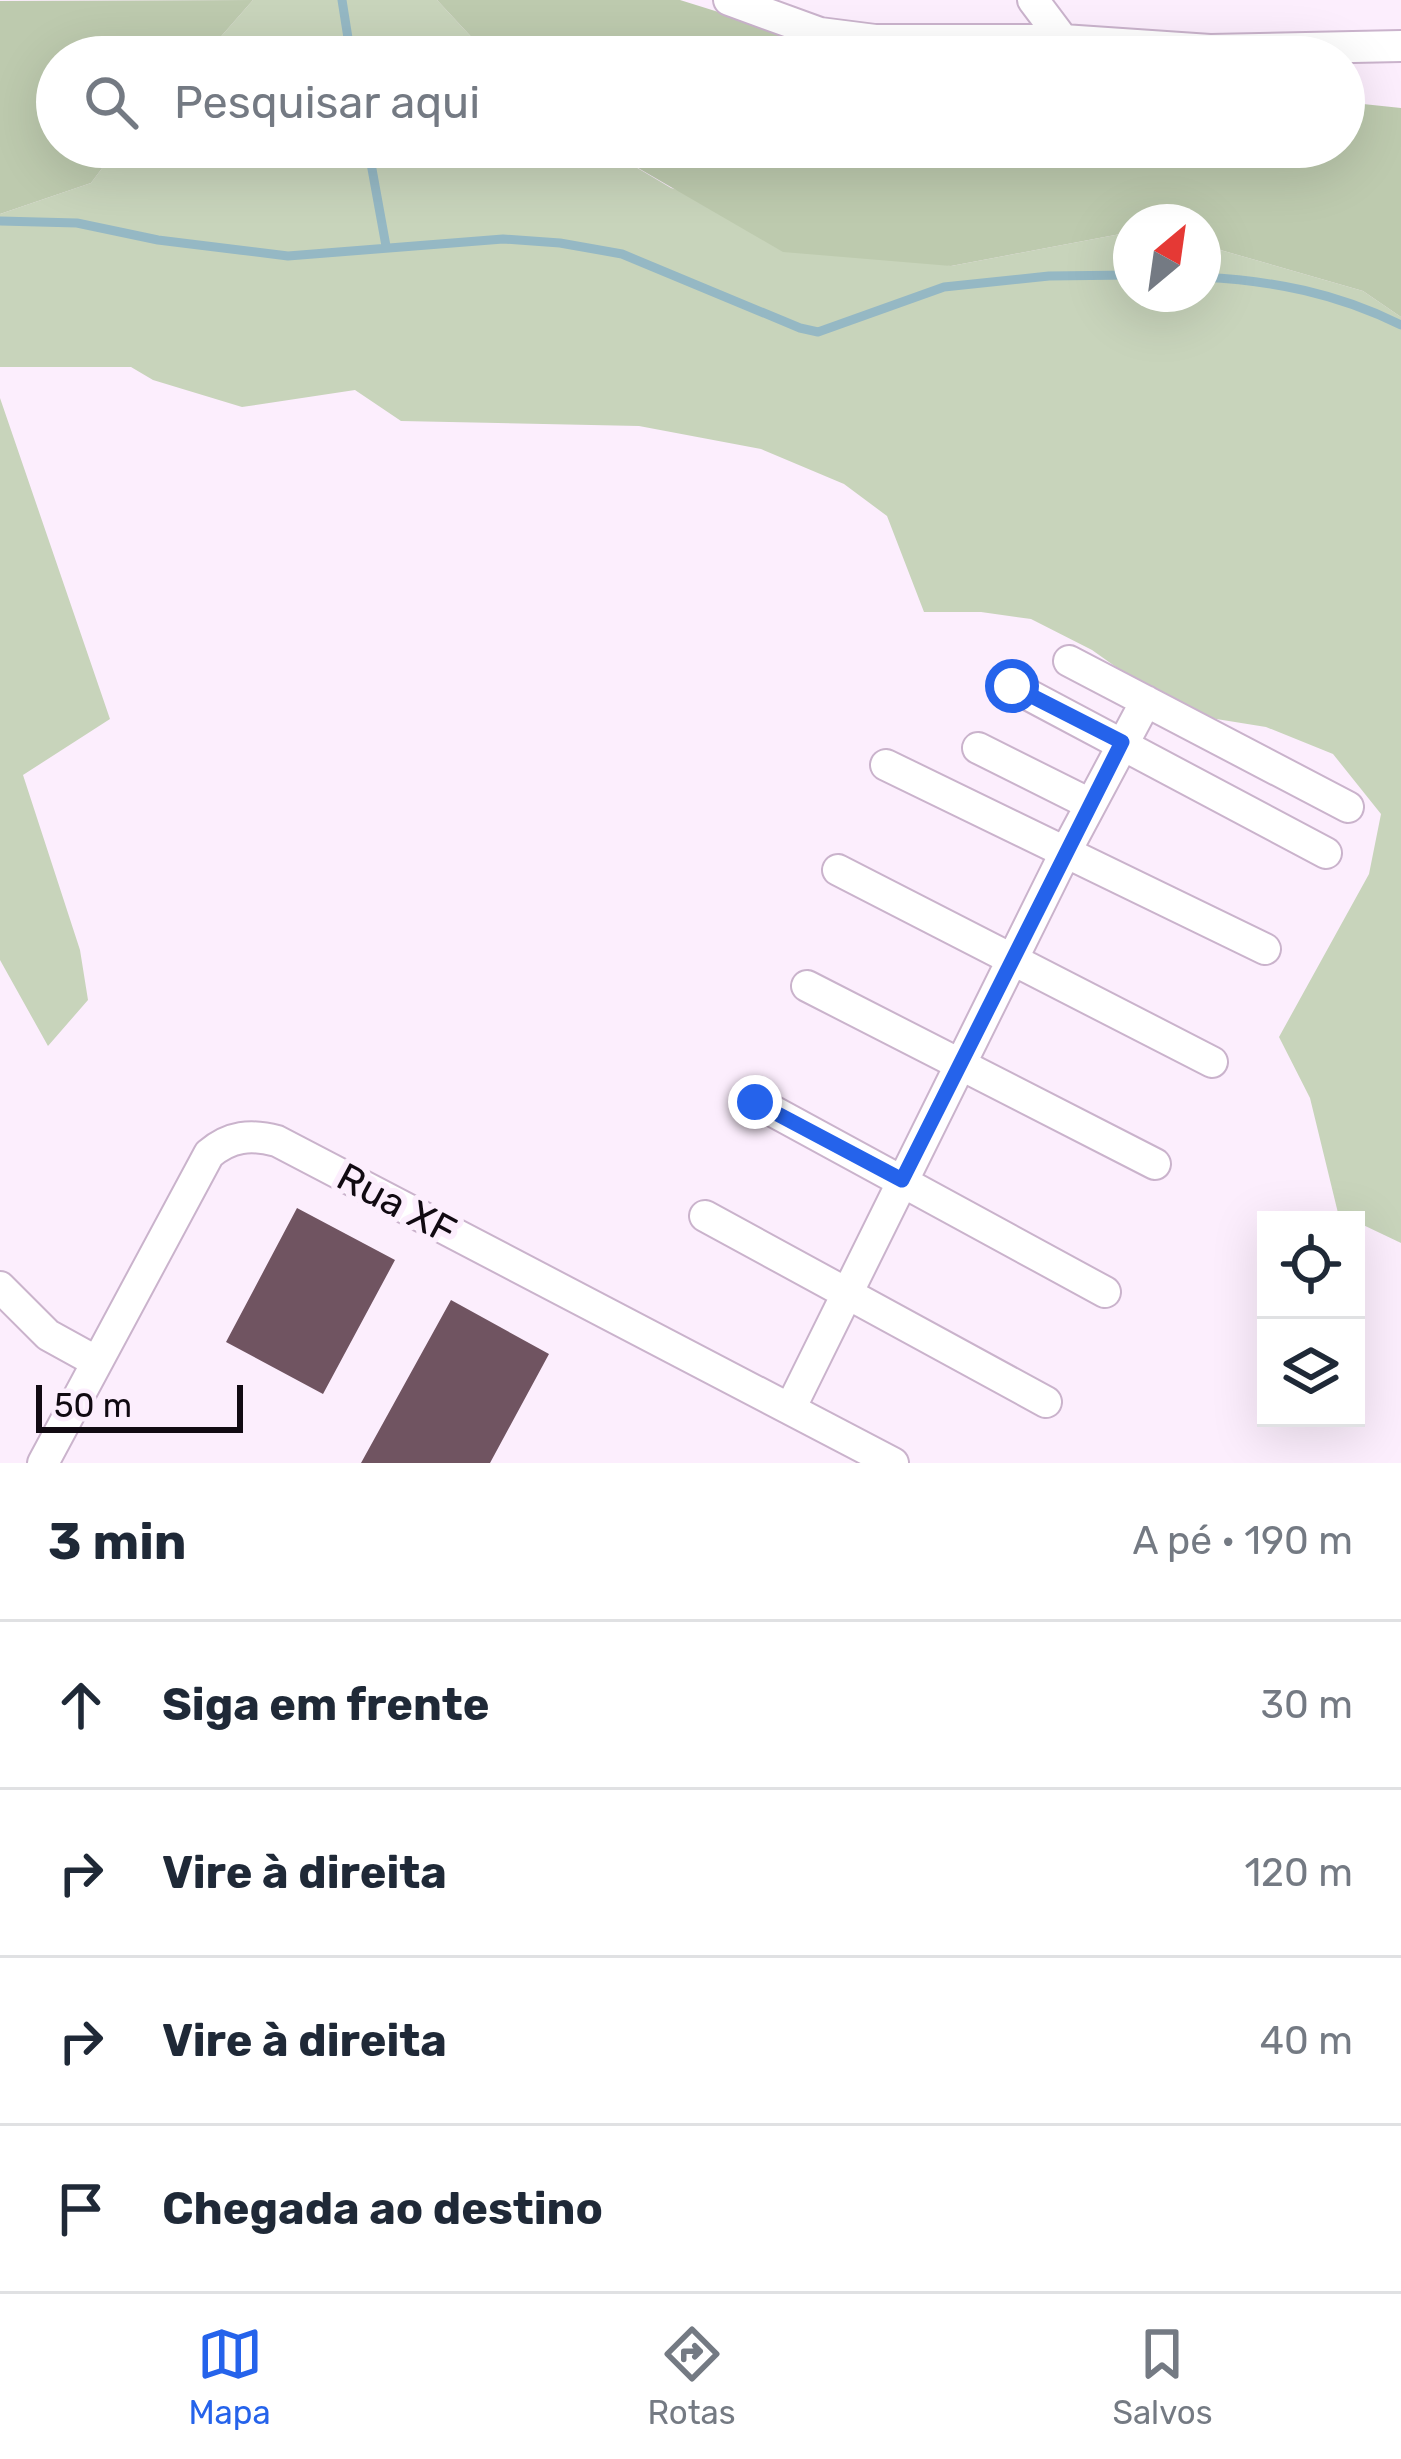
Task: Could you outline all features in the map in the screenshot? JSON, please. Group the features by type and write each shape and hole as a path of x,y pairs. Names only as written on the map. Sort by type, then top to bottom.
{"street":[{"path":"729,0 820,32 848,36"},
{"path":"1033,0 1060,36"},
{"path":"1365,47 1401,46"},
{"path":"1069,661 1348,806"},
{"path":"1012,686 1326,853"},
{"path":"790,1409 1012,958 1146,701"},
{"path":"978,748 1090,804"},
{"path":"886,765 1265,949"},
{"path":"838,870 1212,1062"},
{"path":"807,986 1155,1164"},
{"path":"755,1102 1105,1292"},
{"name":"Rua XF","path":"43,1463 209,1154 222,1142 258,1136 278,1141 893,1463"},
{"path":"705,1216 1046,1402"},
{"path":"0,1287 48,1335 97,1362"}],"green space":[{"path":"253,0 437,0 470,36 221,36"},
{"path":"253,0 221,36 36,36 36,168 102,168 91,183 0,214 0,1"},
{"path":"437,0 680,0 796,36 470,36"},
{"path":"1365,104 1401,108 1401,317 1363,291 1221,250 1221,204 1113,204 1113,235 951,266 783,252 638,168 1365,168"},
{"path":"102,168 637,168 671,188 951,266 1113,235 1113,312 1221,312 1221,250 1363,291 1401,317 1401,1243 1365,1226 1365,1211 1338,1211 1310,1098 1279,1037 1369,874 1381,814 1333,754 1266,727 1204,717 1031,619 981,612 924,612 887,516 844,484 761,449 639,426 401,421 355,390 242,407 153,380 131,367 0,367 0,214 91,183"},
{"path":"0,398 110,719 23,775 80,950 88,1000 48,1046 0,960"}],"building":[{"path":"297,1208 395,1260 323,1394 226,1342"},
{"path":"451,1300 549,1354 490,1463 361,1463"}],"waterway":[{"path":"342,0 348,36"},
{"path":"372,168 386,246"},
{"path":"0,221 77,223 158,240 288,256 503,239 560,243 622,254 818,332 944,287 1049,276 1113,275"},
{"path":"1221,279 1305,290 1401,325"}],"route":[{"path":"755,1102 902,1180 1122,742 1012,686"}]}
